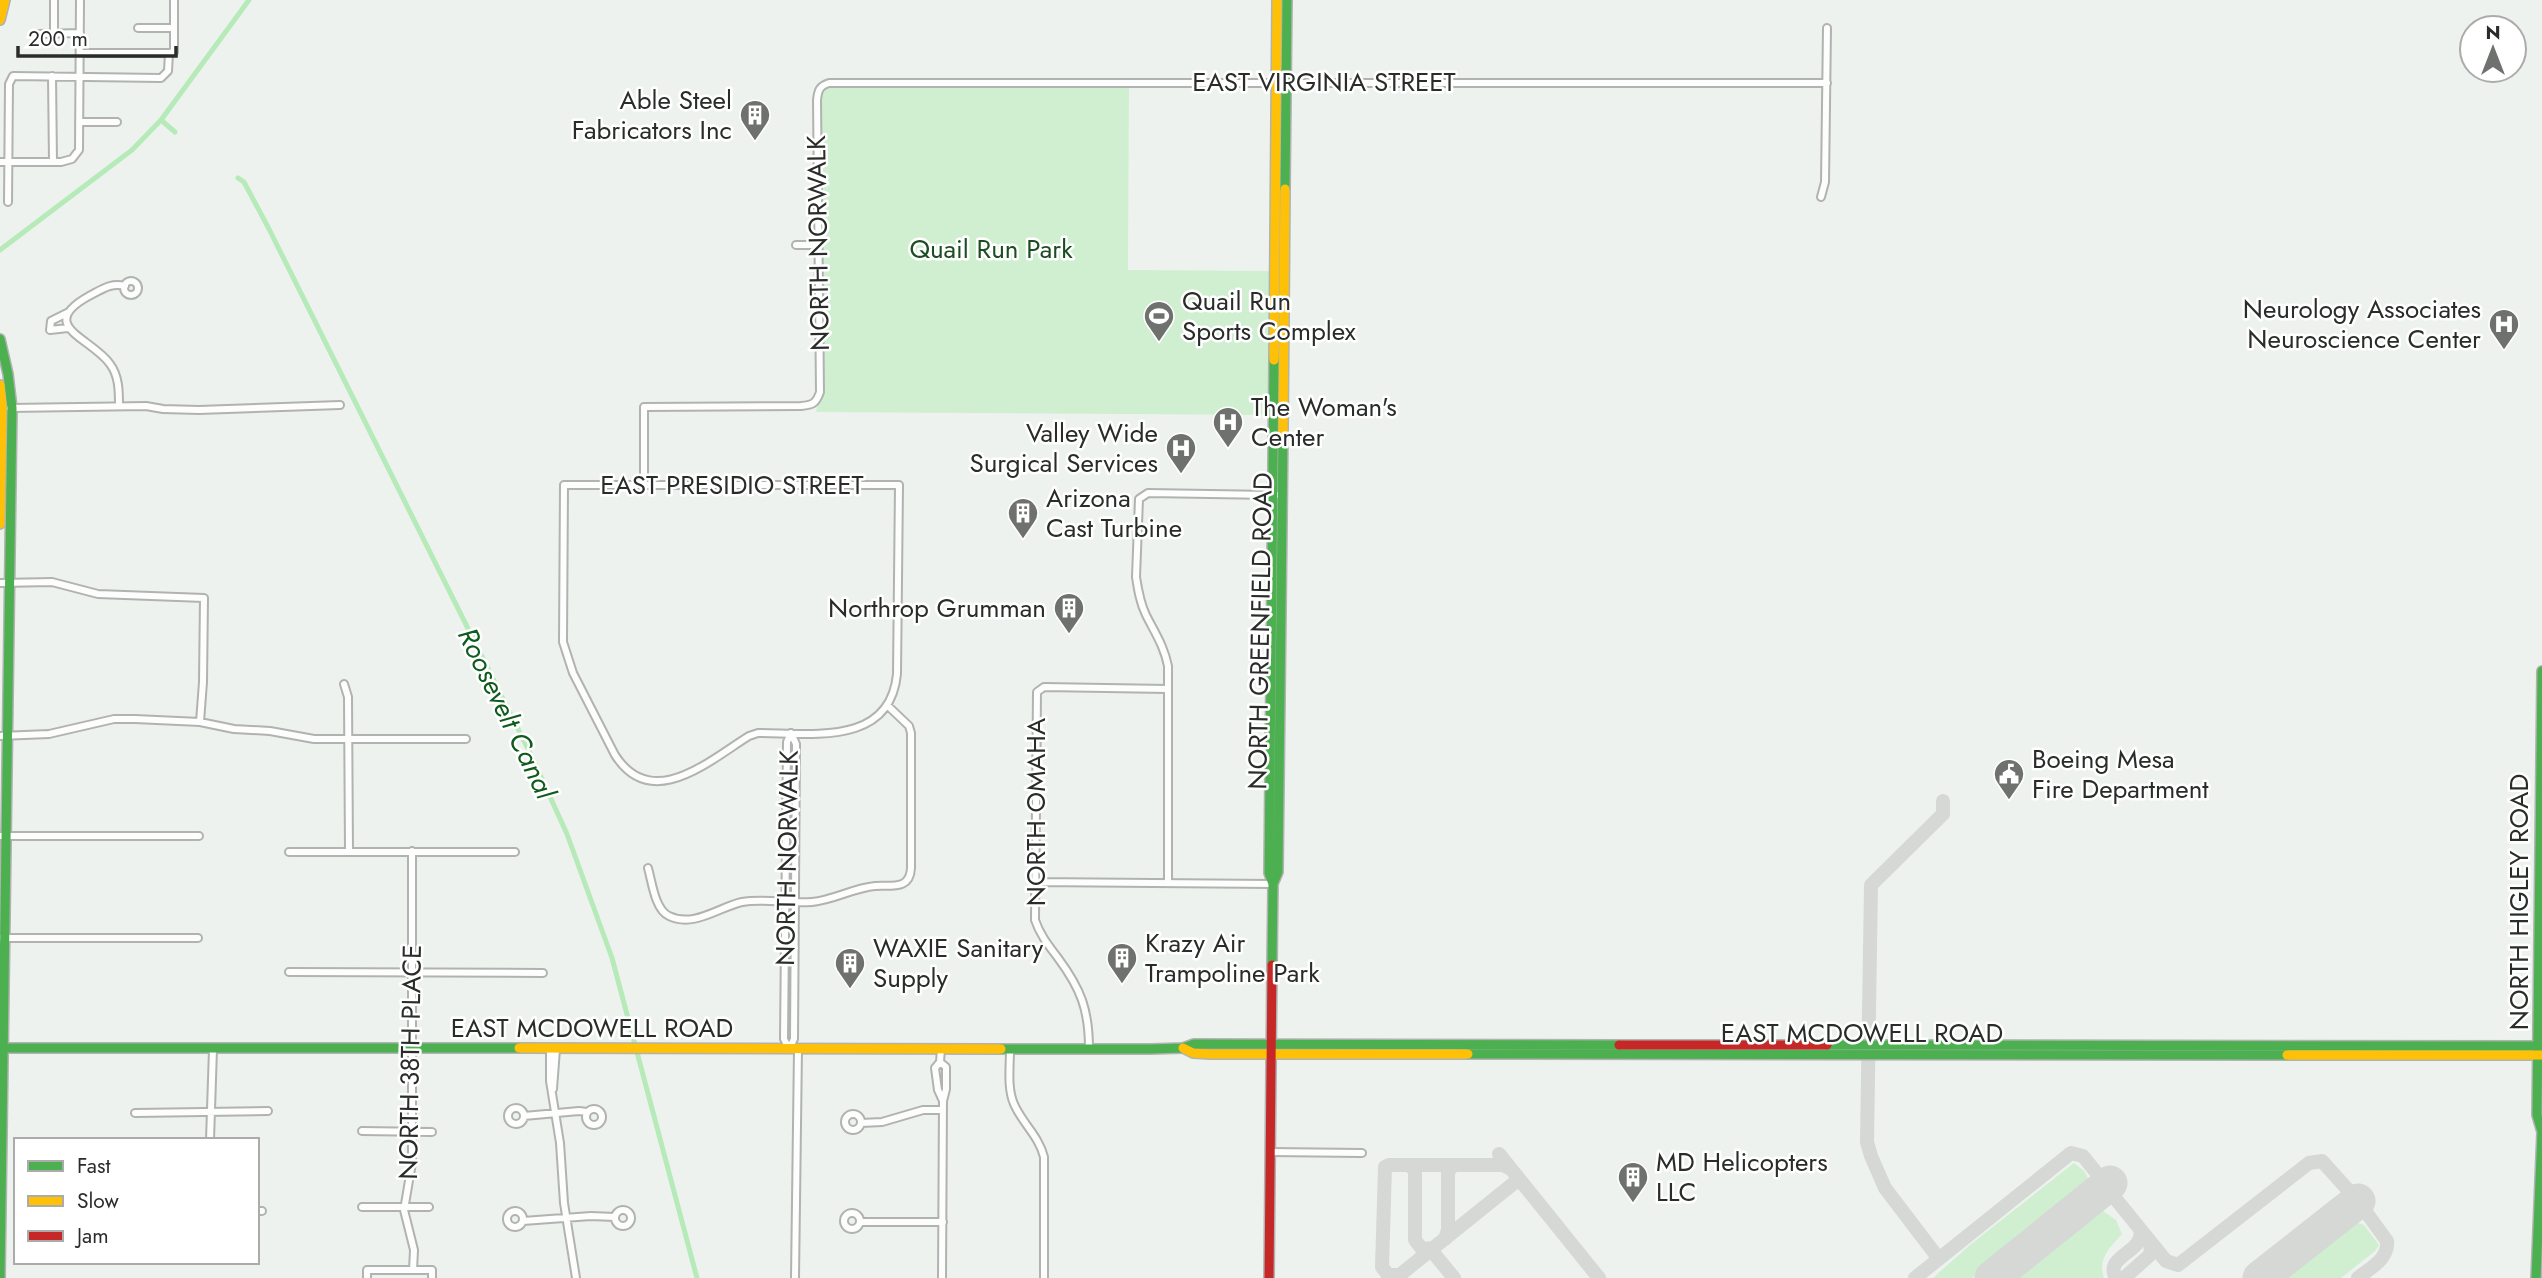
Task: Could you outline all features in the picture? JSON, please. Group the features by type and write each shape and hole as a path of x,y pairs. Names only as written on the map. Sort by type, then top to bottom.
{"main road":[{"path":"0,20 5,0"},
{"name":"NORTH GREENFIELD ROAD","path":"1273,884 1278,872 1278,0"},
{"name":"NORTH GREENFIELD ROAD","path":"1280,82 1287,0"},
{"path":"0,339 8,374 4,582 0,1278"},
{"path":"0,385 7,408 0,524"},
{"name":"NORTH GREENFIELD ROAD","path":"1269,1278 1273,884 1269,873 1271,643 1277,495"},
{"path":"1271,643 1275,649 1279,694"},
{"name":"NORTH HIGLEY ROAD","path":"2536,1278 2542,1132 2537,1115 2540,1051 2542,671"},
{"name":"EAST MCDOWELL ROAD","path":"1,1048 1089,1049 1183,1048 1194,1044 1271,1049 2540,1051"}],"street":[{"path":"54,0 54,34"},
{"path":"0,162 52,162 72,159 79,150 80,0"},
{"path":"80,53 174,52 174,0"},
{"path":"138,28 174,28"},
{"path":"1821,197 1825,182 1827,28"},
{"path":"39,34 80,33"},
{"path":"8,202 9,84 13,76 161,78 167,71 169,53"},
{"path":"52,76 52,162"},
{"name":"EAST VIRGINIA STREET","path":"822,85 1826,83"},
{"name":"NORTH NORWALK","path":"644,485 644,407 801,406 817,401 820,392 817,100 818,90 822,85"},
{"path":"79,122 117,122"},
{"path":"796,245 818,245"},
{"path":"68,328 54,331 49,327 51,321 67,313 73,305 109,285 125,286"},
{"path":"67,313 68,328 111,365 117,377 119,406"},
{"path":"7,408 119,406 199,410 340,405"},
{"name":"EAST PRESIDIO STREET","path":"791,733 758,733 749,736 676,780 664,782 643,778 626,769 615,755 566,656 562,629 564,485 899,485 897,674 896,685 887,705"},
{"path":"1168,883 1168,689 1165,651 1145,614 1136,576 1139,499 1148,493 1277,495"},
{"path":"4,582 52,582 106,594 204,598 200,722"},
{"path":"344,684 348,696 349,852"},
{"name":"NORTH OMAHA","path":"1089,1049 1089,1026 1082,996 1037,927 1037,692 1041,688 1168,689"},
{"path":"648,868 659,905 667,915 678,919 695,918 740,903 827,900 869,887 901,886 911,875 909,726 887,705 868,723 849,732 791,733"},
{"path":"3,735 49,734 114,719 200,722 296,737 348,740 466,739"},
{"name":"NORTH NORWALK","path":"791,733 796,744 791,903"},
{"name":"NORTH NORWALK","path":"791,733 787,742 787,808 794,1039 795,1278"},
{"path":"787,808 796,808"},
{"path":"2,836 199,836"},
{"path":"289,852 515,852"},
{"name":"NORTH 38TH PLACE","path":"412,852 412,1163 405,1207 414,1250 414,1270"},
{"path":"1035,882 1273,884"},
{"path":"2,938 198,938"},
{"path":"289,972 543,973"},
{"path":"210,1138 213,1049"},
{"path":"553,1049 550,1081 576,1278"},
{"path":"941,1049 935,1075 943,1101"},
{"path":"1010,1049 1011,1094 1014,1106 1039,1142 1044,1157 1044,1278"},
{"path":"940,1062 946,1067 943,1101 942,1278"},
{"path":"862,1123 882,1122 923,1110 943,1110"},
{"path":"135,1112 268,1111"},
{"path":"524,1116 587,1112"},
{"path":"362,1131 432,1132"},
{"path":"1270,1152 1362,1153"},
{"path":"362,1207 429,1208"},
{"path":"523,1221 615,1217"},
{"path":"860,1222 943,1222"},
{"path":"367,1278 367,1270 432,1270 432,1278"}],"green space":[{"name":"Quail Run Park","path":"1129,83 1128,270 1275,271 1273,415 816,412 820,392 817,100 823,85"},
{"path":"2074,1163 2084,1171 2089,1180 2086,1186 1972,1278 1933,1278 1970,1245"},
{"path":"2103,1211 2116,1220 2122,1234 2103,1259 2104,1278 2013,1278 2087,1218"},
{"path":"2354,1224 2364,1225 2379,1245 2341,1278 2287,1278"}],"waterway":[{"path":"0,250 132,150 161,120 249,0"},
{"name":"Roosevelt Canal","path":"161,120 175,132"},
{"name":"Roosevelt Canal","path":"238,178 244,182 269,229 531,755 567,834 612,958 697,1278"}],"taxiway":[{"path":"1939,1259 1885,1188 1867,1142 1871,885 1943,814 1943,801"},
{"path":"1915,1278 2071,1153 2083,1156 2107,1186"},
{"path":"1499,1154 1599,1278"},
{"path":"2106,1187 2166,1261 2178,1265 2309,1163 2322,1161 2358,1201 2387,1241 2382,1258 2358,1278"},
{"path":"1409,1165 1415,1170 1415,1240 1422,1249 1433,1248"},
{"path":"1445,1239 1448,1230 1448,1171 1454,1165"},
{"path":"1400,1275 1388,1275 1382,1267 1385,1167 1503,1165 1511,1169"},
{"path":"1396,1278 1519,1179"},
{"path":"2116,1278 2115,1264 2137,1244 2140,1229"},
{"path":"2124,1278 2151,1254 2150,1242"},
{"path":"1431,1250 1454,1278"}],"runway":[{"path":"1992,1278 2110,1183"},
{"path":"2260,1278 2358,1201"}],"traffic: fast":[{"path":"1285,189 1287,0"},
{"path":"0,339 12,408 0,1278"},
{"path":"1272,965 1273,884 1269,873 1274,360"},
{"path":"1273,884 1278,872 1283,434"},
{"path":"2536,1278 2542,1132 2537,1115 2542,671"},
{"path":"1001,1049 1151,1049 1183,1048 1194,1044 1619,1045"},
{"path":"1827,1045 2542,1046"},
{"path":"0,1048 519,1048"},
{"path":"1468,1054 2287,1055"}],"traffic: slow":[{"path":"0,20 5,0"},
{"path":"1274,360 1277,0"},
{"path":"1283,434 1285,189"},
{"path":"0,385 0,524"},
{"path":"519,1048 1001,1049"},
{"path":"1183,1048 1193,1053 1210,1054 1468,1054"},
{"path":"2287,1055 2542,1055"}],"traffic: jam":[{"path":"1269,1278 1272,965"},
{"path":"1619,1045 1827,1045"}],"place":[{"name":"Able Steel Fabricators Inc","path":"755,142"},
{"name":"Quail Run Sports Complex","path":"1159,343"},
{"name":"Neurology Associates Neuroscience Center","path":"2504,351"},
{"name":"The Woman's Center","path":"1228,449"},
{"name":"Valley Wide Surgical Services","path":"1181,475"},
{"name":"Arizona Cast Turbine","path":"1023,540"},
{"name":"Northrop Grumman","path":"1069,635"},
{"name":"Boeing Mesa Fire Department","path":"2009,801"},
{"name":"Krazy Air Trampoline Park","path":"1122,985"},
{"name":"WAXIE Sanitary Supply","path":"850,990"},
{"name":"MD Helicopters LLC","path":"1633,1204"}]}
